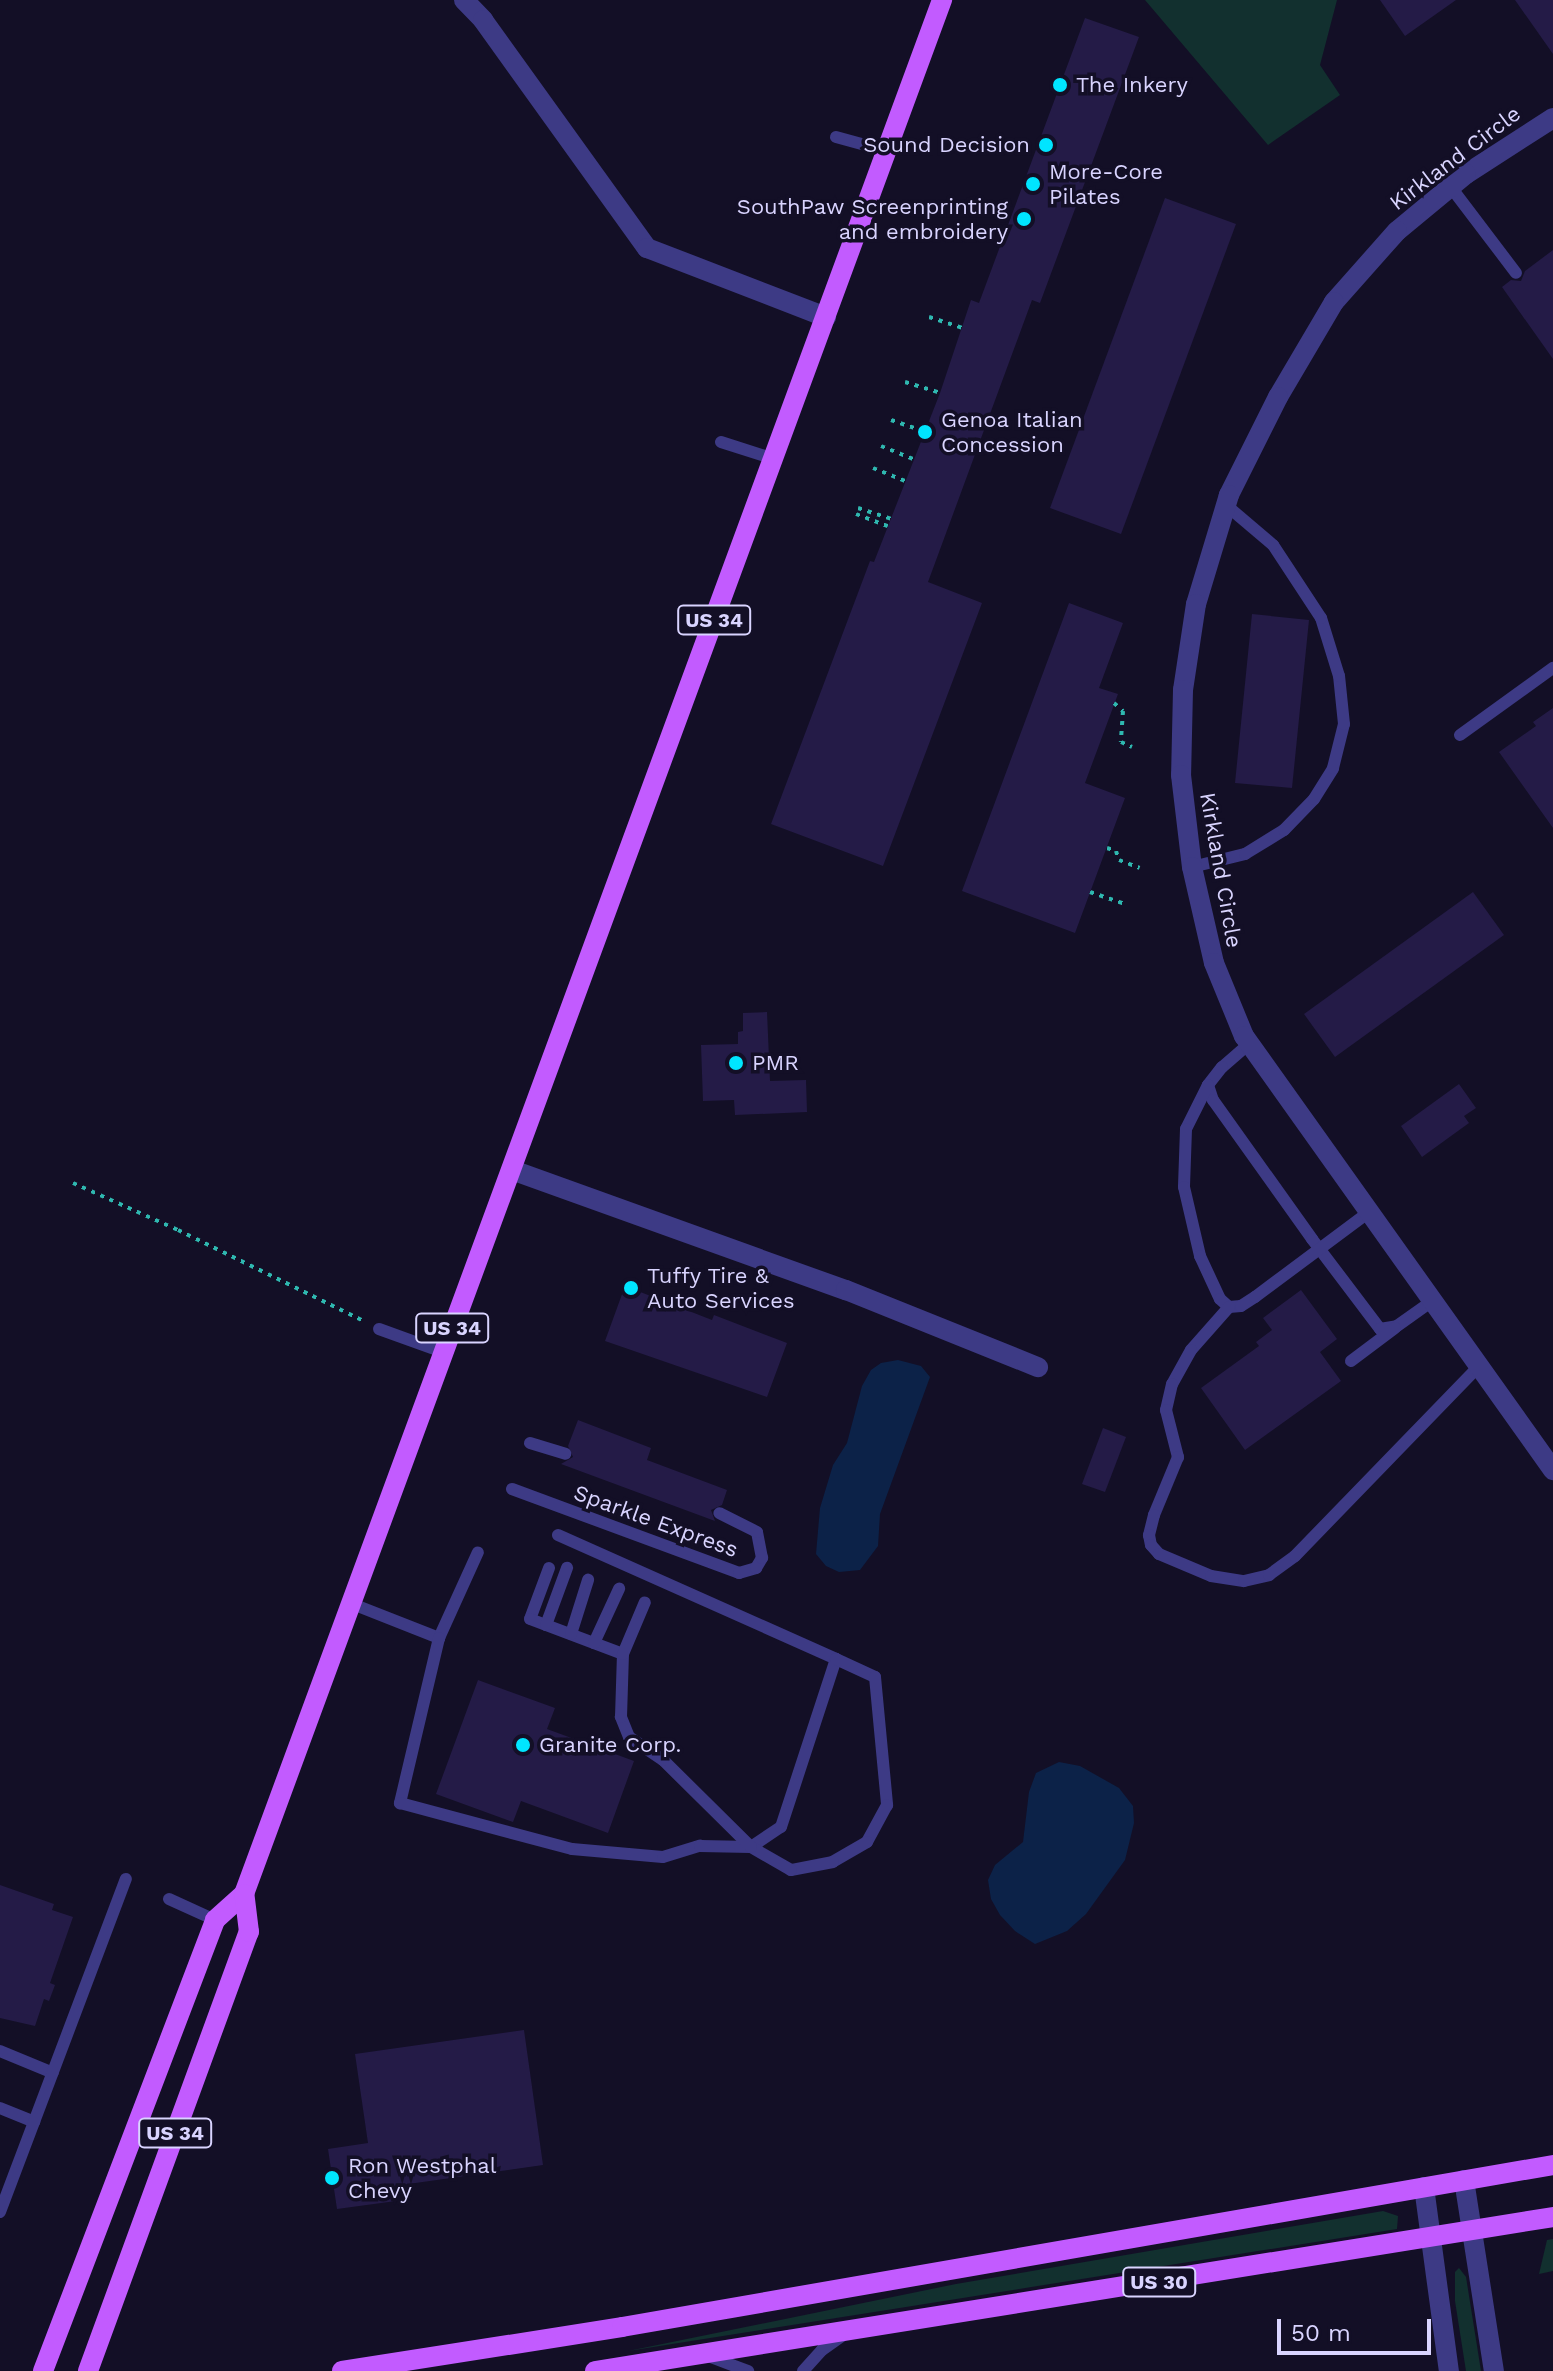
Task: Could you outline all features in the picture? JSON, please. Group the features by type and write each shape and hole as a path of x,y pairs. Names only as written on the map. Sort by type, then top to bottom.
{"main road":[{"name":"US 34","path":"88,2371 249,1932 244,1894 942,0"},
{"name":"US 34","path":"43,2371 215,1920 244,1894"},
{"name":"US 30","path":"342,2371 622,2327 1553,2165"},
{"name":"US 30","path":"595,2371 1432,2239 1553,2217"}],"street":[{"path":"464,0 483,20 647,248 826,317"},
{"name":"Kirkland Circle","path":"1553,118 1532,128 1450,186 1397,231 1334,302 1278,397 1226,505 1196,604 1183,690 1181,775 1192,867 1214,963 1250,1043 1553,1470"},
{"path":"512,1170 846,1290 1038,1367"},
{"path":"1464,2180 1494,2371"},
{"path":"1424,2187 1449,2371"}],"lane":[{"path":"836,137 887,151"},
{"path":"1450,186 1516,273"},
{"path":"721,442 774,459"},
{"path":"1192,867 1245,854 1284,830 1314,799 1333,768 1344,724 1339,676 1321,618 1273,545 1226,505"},
{"path":"1460,735 1553,668"},
{"path":"1229,1307 1220,1299 1200,1256 1184,1187 1186,1129 1208,1085 1222,1067 1250,1043"},
{"path":"1208,1085 1213,1100 1367,1315 1380,1329 1397,1326"},
{"path":"1369,1212 1316,1244 1255,1297 1241,1306 1229,1307 1191,1350 1172,1384 1166,1410 1178,1457 1154,1515 1149,1535 1151,1545 1159,1554 1211,1576 1244,1581 1269,1575 1295,1556 1479,1366"},
{"path":"1351,1361 1432,1301"},
{"path":"379,1329 443,1352"},
{"name":"Sparkle Express","path":"530,1443 565,1454"},
{"name":"Sparkle Express","path":"512,1489 739,1573 756,1568 762,1558 757,1532 719,1513"},
{"path":"558,1535 875,1677 887,1805 867,1842 833,1862 791,1870 751,1847 663,1760 629,1737 621,1717 623,1654 645,1602"},
{"path":"478,1552 439,1638 400,1803 572,1849 663,1857 700,1846 751,1847 781,1827 836,1659"},
{"path":"549,1568 530,1619 623,1654"},
{"path":"546,1625 567,1568"},
{"path":"571,1634 588,1580"},
{"path":"594,1643 619,1589"},
{"path":"350,1603 439,1638"},
{"path":"0,2212 126,1879"},
{"path":"169,1899 215,1920"},
{"path":"0,2051 53,2073"},
{"path":"0,2108 34,2122"},
{"path":"803,2371 822,2350 853,2329"},
{"path":"701,2354 748,2371"}],"path":[{"path":"929,317 962,328"},
{"path":"905,382 940,393"},
{"path":"891,420 925,432"},
{"path":"881,446 914,459"},
{"path":"873,468 906,481"},
{"path":"888,526 857,511 891,519"},
{"path":"1114,703 1123,711 1121,742 1132,747"},
{"path":"1107,848 1116,851 1119,860 1140,868"},
{"path":"1090,892 1127,905"},
{"path":"73,1183 178,1230 379,1329"}],"green space":[{"path":"1145,0 1337,0 1320,65 1340,95 1268,145"},
{"path":"1383,2211 1398,2216 1397,2229 628,2351 956,2284"},
{"path":"1553,2239 1553,2271 1539,2274 1547,2240"},
{"path":"1459,2268 1466,2277 1481,2371 1466,2371 1455,2301 1455,2272"}],"water":[{"path":"898,1360 921,1366 930,1377 880,1514 878,1546 860,1570 839,1572 826,1566 816,1554 820,1508 833,1465 847,1443 862,1386 871,1370 881,1363"},
{"path":"1059,1762 1080,1766 1119,1788 1133,1806 1134,1823 1125,1860 1086,1914 1067,1931 1035,1944 1015,1931 1000,1915 991,1899 988,1880 995,1865 1023,1842 1029,1792 1036,1773"}],"building":[{"path":"1380,0 1456,0 1405,36"},
{"path":"1515,0 1553,0 1553,54"},
{"path":"1085,18 1139,37 1040,303 1032,300 928,582 982,603 883,866 771,824 870,561 874,562 940,393 971,300 979,303"},
{"path":"1165,198 1236,224 1121,534 1050,508"},
{"path":"1553,250 1553,359 1502,287 1511,280 1521,281 1525,271"},
{"path":"1069,603 1123,623 1099,688 1118,694 1085,783 1125,798 1075,933 962,891"},
{"path":"1252,614 1309,620 1292,788 1235,783"},
{"path":"1553,708 1553,828 1499,752 1536,726 1533,722"},
{"path":"1473,892 1504,935 1335,1057 1304,1014"},
{"name":"PMR","path":"767,1012 770,1081 806,1080 807,1112 735,1115 734,1100 703,1101 701,1045 738,1044 738,1032 743,1031 743,1013"},
{"path":"1459,1084 1476,1108 1464,1116 1469,1123 1422,1157 1401,1126"},
{"path":"625,1286 712,1320 714,1315 787,1343 767,1397 605,1341"},
{"path":"1301,1290 1337,1339 1320,1352 1341,1381 1245,1450 1201,1388 1259,1346 1256,1342 1272,1330 1263,1318"},
{"path":"578,1420 651,1448 647,1460 727,1490 722,1505 711,1510 715,1521 561,1464 573,1457 568,1446"},
{"path":"1103,1428 1126,1437 1105,1492 1082,1484"},
{"name":"Granite Corp.","path":"478,1680 555,1708 547,1729 634,1761 608,1833 521,1801 513,1822 436,1794"},
{"path":"0,1885 54,1904 52,1910 73,1917 50,1983 55,1985 49,2001 44,1999 35,2026 0,2018"},
{"path":"524,2030 543,2165 394,2186 396,2201 337,2209 328,2149 368,2143 355,2054"}],"place":[{"name":"The Inkery","path":"1060,85"},
{"name":"Sound Decision","path":"1046,145"},
{"name":"More-Core Pilates","path":"1033,184"},
{"name":"SouthPaw Screenprinting and embroidery","path":"1024,219"},
{"name":"Genoa Italian Concession","path":"925,432"},
{"name":"PMR","path":"736,1063"},
{"name":"Tuffy Tire & Auto Services","path":"631,1288"},
{"name":"Granite Corp.","path":"523,1745"},
{"name":"Ron Westphal Chevy","path":"332,2178"}]}
